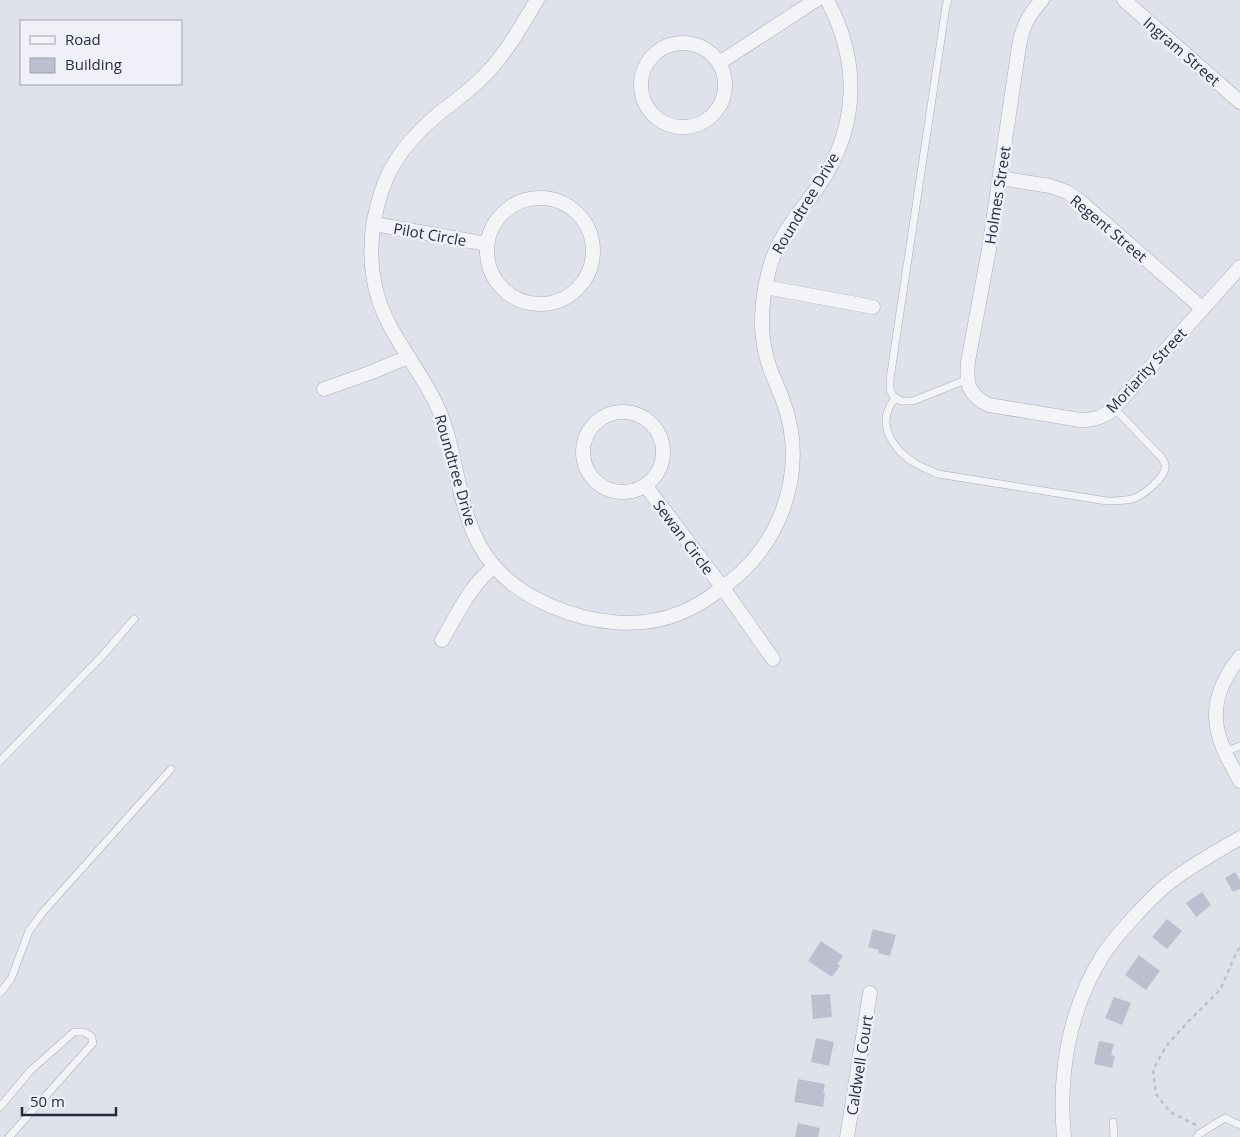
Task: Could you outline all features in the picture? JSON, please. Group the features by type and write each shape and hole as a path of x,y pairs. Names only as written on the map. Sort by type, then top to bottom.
{"street":[{"name":"Roundtree Drive","path":"537,0 504,52 489,71 414,136 387,176 382,188 374,224 371,254 372,270 385,317 438,407 450,443 460,495 467,517 486,556 494,567 508,580 538,600 576,616 614,622 649,621 666,618 681,613 723,588 748,567 764,546 779,518 787,495 792,474 793,447 788,416 765,354 763,307 765,287 772,257 789,224 828,171 847,124 851,91 847,55 843,36 827,0"},
{"path":"719,64 816,0"},
{"name":"Holmes Street","path":"973,394 969,386 968,362 989,249 1022,32 1029,17 1042,0"},
{"name":"Ingram Street","path":"1124,0 1240,102"},
{"path":"683,43 697,46 709,53 719,64 724,76 725,90 721,103 714,114 703,122 690,127 676,127 663,123 652,115 644,104 641,90 642,76 647,62 656,52 669,46 683,43"},
{"name":"Regent Street","path":"1000,178 1050,186 1067,192 1081,202 1203,309"},
{"name":"Pilot Circle","path":"532,198 550,199 566,205 580,216 589,230 593,247 592,264 585,281 573,294 557,302 539,305 521,301 506,292 494,279 488,262 487,244 492,228 502,213 516,203 532,198"},
{"name":"Pilot Circle","path":"374,224 487,244"},
{"name":"Moriarity Street","path":"973,394 980,401 989,405 1080,420 1091,420 1103,416 1114,408 1240,267"},
{"path":"765,287 873,307"},
{"path":"324,389 408,357"},
{"name":"Sewan Circle","path":"618,412 632,413 644,418 654,427 660,439 663,452 661,464 655,476 645,486 634,491 620,492 608,490 596,482 588,472 583,460 583,447 587,434 595,424 606,416 618,412"},
{"name":"Sewan Circle","path":"645,486 723,588 773,660"},
{"path":"442,640 472,588 494,567"},
{"path":"1240,657 1232,667 1222,686 1217,701 1216,718 1218,734 1240,781"},
{"path":"1064,1137 1062,1114 1063,1076 1068,1044 1076,1013 1088,983 1104,954 1128,923 1168,883 1192,866 1240,838"},
{"name":"Caldwell Court","path":"847,1137 870,993"}],"lane":[{"path":"948,0 890,389 893,396 901,401 913,401 968,379"},
{"path":"896,398 889,408 887,418 887,429 891,441 912,462 924,468 938,474 1107,501 1120,501 1145,493 1165,470 1165,464 1161,457 1114,408"},
{"path":"0,761 134,619"},
{"path":"1225,752 1240,746"},
{"path":"0,993 11,979 30,931 43,912 171,769"},
{"path":"0,1107 31,1070 74,1032 84,1032 91,1036 93,1043 9,1137"},
{"path":"1197,1137 1224,1118 1240,1125"},
{"path":"1112,1122 1114,1137"}],"path":[{"path":"1198,1126 1170,1112 1156,1094 1153,1070 1166,1046 1220,990 1240,948"}],"building":[{"path":"1235,872 1240,880 1240,889 1233,892 1225,878"},
{"path":"1202,892 1211,905 1196,917 1186,903"},
{"path":"1167,919 1182,931 1167,949 1152,937"},
{"path":"873,929 896,935 890,956 878,953 879,950 868,947"},
{"path":"821,941 843,956 837,964 840,966 832,977 808,961"},
{"path":"1139,955 1160,971 1146,990 1125,975"},
{"path":"830,994 832,1017 813,1019 811,995"},
{"path":"1114,997 1131,1003 1122,1025 1105,1018"},
{"path":"816,1038 834,1042 829,1066 811,1062"},
{"path":"1099,1041 1114,1044 1111,1055 1115,1056 1112,1068 1094,1064"},
{"path":"798,1079 825,1084 823,1107 794,1102"},
{"path":"798,1123 820,1128 818,1137 795,1137"}]}
